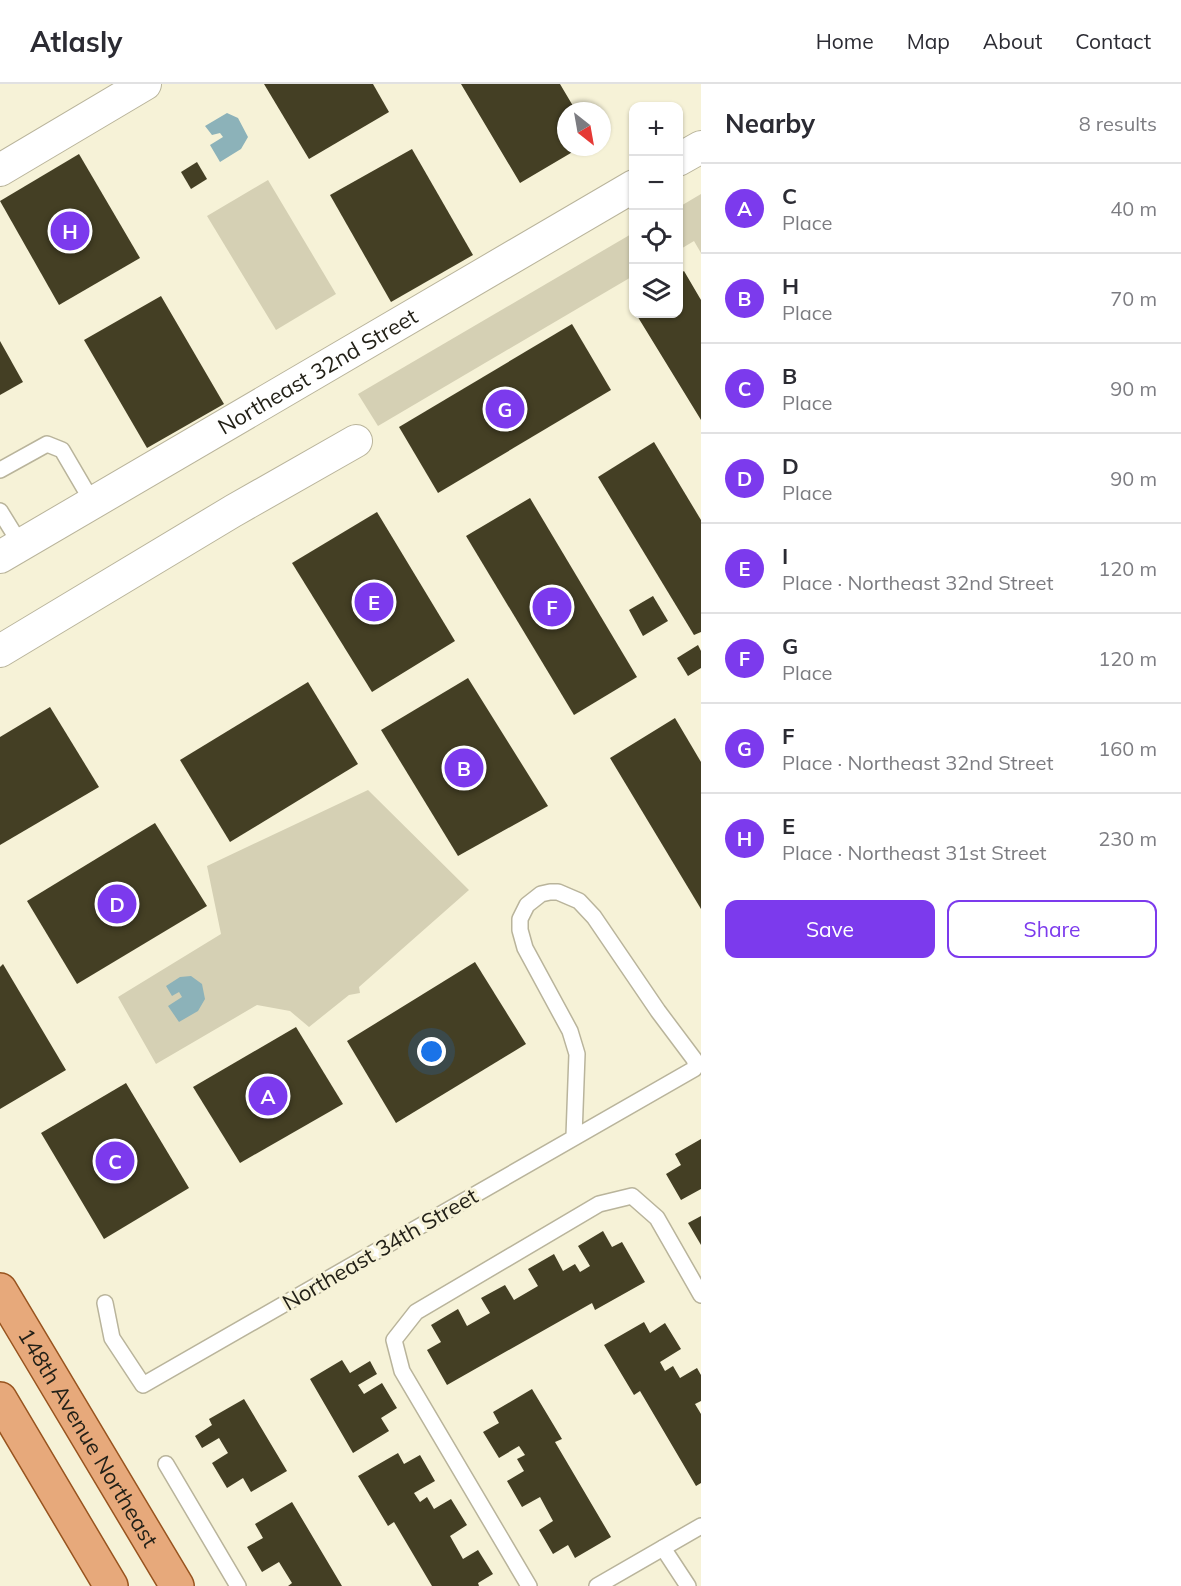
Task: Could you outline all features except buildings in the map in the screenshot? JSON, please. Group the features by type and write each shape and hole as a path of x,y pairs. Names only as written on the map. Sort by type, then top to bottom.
{"main road":[{"name":"148th Avenue Northeast","path":"0,1290 177,1586"},
{"path":"0,1399 111,1586"}],"street":[{"path":"0,170 145,84"},
{"path":"683,157 701,147"},
{"name":"Northeast 32nd Street","path":"10,551 629,188"},
{"path":"0,651 233,511 356,441"}],"lane":[{"path":"0,470 47,444 54,446 62,450 93,503"},
{"path":"0,511 10,551"},
{"name":"Northeast 34th Street","path":"105,1304 112,1338 142,1386 696,1066 682,1042 588,910 579,902 558,892 541,894 534,898 523,910 519,930 525,948 575,1044 577,1054 574,1136"},
{"path":"529,1586 402,1371 394,1340 416,1312 599,1204 632,1196 657,1218 701,1295"},
{"path":"166,1464 238,1586"},
{"path":"597,1586 701,1526"},
{"path":"663,1548 688,1586"}],"shaded area":[{"path":"268,180 336,294 276,330 207,216"},
{"path":"701,194 701,253 694,241 683,248 683,205"},
{"path":"629,235 629,278 378,426 358,394"},
{"path":"368,790 469,890 359,987 360,993 349,995 309,1027 290,1011 257,1005 156,1064 118,997 221,934 207,866"}],"water":[{"path":"227,113 238,118 248,137 241,149 220,162 210,145 223,137 220,133 212,135 205,126"},
{"path":"191,976 202,984 205,999 198,1011 179,1022 168,1006 182,997 179,992 172,996 166,986 180,977"}],"place":[{"name":"E","path":"70,231"},
{"name":"F","path":"505,409"},
{"name":"I","path":"374,602"},
{"name":"G","path":"552,607"},
{"name":"H","path":"464,768"},
{"name":"D","path":"117,904"},
{"name":"C","path":"268,1096"},
{"name":"B","path":"115,1161"}]}
